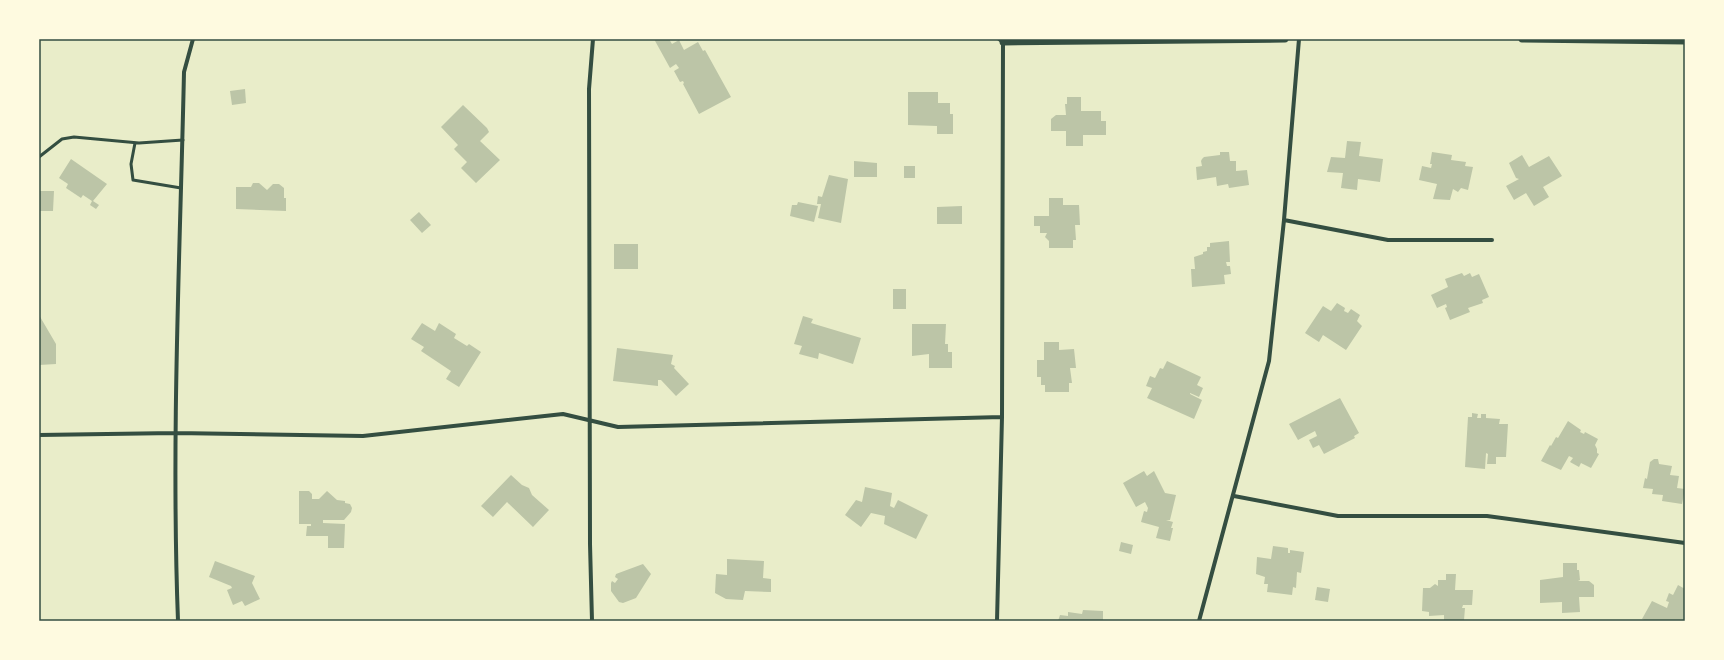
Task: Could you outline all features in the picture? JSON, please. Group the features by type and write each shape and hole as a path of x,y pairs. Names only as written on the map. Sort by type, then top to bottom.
{"street":[{"path":"178,621 175,556 175,433 181,188 184,72 193,39"},
{"path":"592,621 590,544 588,89 593,39"},
{"path":"997,621 1002,417 1002,40 1285,39"},
{"path":"1199,621 1234,496 1268,361 1284,220 1299,39"},
{"path":"1522,39 1685,41"},
{"path":"1284,220 1388,240 1492,240"},
{"path":"39,435 175,433 363,436 563,414 590,422 618,427 1002,417"},
{"path":"1234,496 1338,516 1487,516 1685,543"}],"lane":[{"path":"39,157 62,139 74,137 135,143 183,140"},
{"path":"135,143 132,164 133,180 181,188"}],"building":[{"path":"654,39 669,39 672,44 679,40 684,50 698,42 703,51 705,50 731,97 699,114 683,84 683,81 680,82 674,71 679,68 676,64 670,68"},
{"path":"245,89 246,103 232,105 230,91"},
{"path":"908,92 938,92 938,103 950,103 950,114 953,114 953,134 937,134 937,126 908,125"},
{"path":"1067,97 1081,97 1081,111 1101,111 1101,121 1106,121 1106,135 1083,135 1083,146 1066,146 1066,131 1051,131 1051,119 1056,115 1066,115 1065,104 1067,104"},
{"path":"463,105 487,128 489,132 480,141 500,160 476,183 461,168 467,162 454,149 458,145 441,127"},
{"path":"1347,141 1361,142 1359,156 1383,159 1380,182 1358,179 1357,190 1341,188 1343,173 1327,172 1331,157 1345,158"},
{"path":"1220,152 1229,152 1230,161 1236,161 1236,171 1247,170 1249,185 1229,188 1228,184 1217,186 1216,177 1197,180 1196,167 1202,166 1202,159 1204,157 1220,155"},
{"path":"1432,152 1452,155 1451,160 1466,162 1465,166 1473,167 1468,190 1461,188 1458,192 1453,189 1450,200 1433,199 1437,184 1419,180 1422,166 1431,168 1432,164 1430,164"},
{"path":"1522,155 1529,167 1549,156 1562,176 1543,187 1549,197 1534,206 1526,193 1514,200 1506,186 1519,179 1516,178 1509,163"},
{"path":"71,159 107,184 93,201 99,205 96,209 90,205 92,201 83,195 81,198 66,188 68,184 59,178"},
{"path":"854,161 877,163 877,177 854,177"},
{"path":"904,166 915,166 915,178 904,178"},
{"path":"829,175 848,179 841,223 818,218 821,204 817,204 818,196 822,197"},
{"path":"253,183 259,183 267,190 273,184 279,184 284,188 286,211 236,209 236,187 251,187"},
{"path":"39,191 54,191 53,211 39,211"},
{"path":"1049,198 1063,198 1063,205 1079,205 1080,225 1075,225 1076,240 1073,240 1073,248 1049,248 1049,241 1045,237 1047,233 1040,233 1040,226 1034,226 1034,216 1049,216"},
{"path":"798,202 818,206 814,222 790,216 792,205 797,205"},
{"path":"962,206 962,224 937,224 937,207"},
{"path":"419,212 431,225 422,233 410,220"},
{"path":"1229,241 1230,262 1226,262 1227,266 1230,266 1231,274 1224,275 1225,284 1192,287 1191,269 1195,269 1194,257 1207,251 1207,247 1210,247 1210,243"},
{"path":"614,244 638,244 638,269 614,269"},
{"path":"1462,273 1464,276 1470,273 1472,277 1479,274 1489,297 1482,300 1483,303 1468,308 1470,312 1450,320 1445,308 1447,307 1446,304 1437,308 1431,295 1448,287 1445,279"},
{"path":"893,289 906,289 906,309 893,309"},
{"path":"1337,303 1345,308 1344,311 1348,313 1351,309 1360,315 1357,321 1362,326 1346,350 1323,335 1319,342 1305,333 1323,306 1331,311"},
{"path":"39,315 56,344 56,364 39,365"},
{"path":"803,316 813,319 811,323 861,338 853,364 819,353 818,359 799,354 802,346 794,344"},
{"path":"422,323 435,331 439,323 456,334 454,338 467,346 469,344 481,352 459,387 446,379 451,371 421,351 424,347 411,339"},
{"path":"912,324 946,324 945,344 948,344 948,352 952,352 952,368 929,368 929,354 912,356"},
{"path":"1044,342 1059,342 1059,350 1074,349 1076,368 1070,368 1072,383 1069,383 1069,392 1045,392 1045,385 1041,385 1041,377 1037,377 1037,360 1044,360"},
{"path":"617,348 673,355 671,364 675,366 674,368 689,384 676,396 661,380 658,380 658,386 613,381"},
{"path":"1167,361 1201,377 1197,385 1203,388 1199,397 1190,393 1202,400 1194,419 1147,398 1152,388 1146,386 1150,376 1155,378 1160,368 1163,369"},
{"path":"1340,398 1359,433 1354,436 1355,438 1324,454 1319,445 1313,448 1309,440 1317,436 1315,431 1298,440 1289,424"},
{"path":"1472,413 1478,414 1477,418 1481,418 1481,414 1486,414 1486,418 1500,419 1499,424 1508,424 1506,457 1496,457 1496,464 1487,464 1488,454 1486,453 1485,469 1465,467 1468,417 1472,417"},
{"path":"1568,421 1581,430 1580,432 1584,434 1585,432 1598,439 1595,445 1597,453 1599,454 1591,468 1581,463 1579,467 1570,462 1573,458 1569,456 1561,470 1541,461 1550,445 1551,446 1556,437 1558,438"},
{"path":"1654,459 1658,459 1659,464 1672,466 1670,475 1679,476 1677,488 1685,489 1682,504 1662,501 1663,495 1652,494 1653,489 1643,488 1645,478 1647,479 1650,462"},
{"path":"1144,471 1147,476 1154,471 1165,493 1176,495 1170,520 1166,520 1173,522 1170,541 1156,538 1159,527 1141,522 1144,511 1147,512 1148,508 1145,502 1136,507 1123,483"},
{"path":"511,475 522,485 529,488 532,495 549,510 533,527 507,502 493,517 481,506"},
{"path":"865,487 892,493 890,506 894,508 898,500 928,515 916,539 884,524 885,516 871,513 861,527 845,515 856,500 862,502"},
{"path":"299,491 309,491 312,494 312,499 319,499 327,491 337,500 345,501 345,503 350,504 352,508 351,512 344,520 323,520 323,523 345,524 344,548 328,548 328,536 306,536 307,526 311,526 311,524 299,524"},
{"path":"1121,542 1133,545 1131,554 1119,551"},
{"path":"1273,546 1288,548 1288,553 1290,553 1290,550 1304,552 1301,573 1297,572 1296,588 1293,587 1292,595 1267,592 1268,584 1264,584 1265,577 1256,574 1257,557 1271,559"},
{"path":"727,559 764,561 763,578 771,579 771,592 745,591 743,600 726,599 715,593 716,574 727,575"},
{"path":"215,561 255,576 252,583 260,599 245,606 242,601 233,605 227,590 232,588 231,586 209,577"},
{"path":"1563,563 1577,563 1577,570 1579,570 1580,580 1578,581 1589,581 1594,585 1594,597 1579,597 1580,612 1562,613 1562,602 1540,603 1540,580 1563,577"},
{"path":"643,564 651,574 636,598 623,603 619,602 611,591 612,581 615,583 618,579 615,577 616,574"},
{"path":"1446,574 1456,574 1455,590 1473,590 1472,605 1463,605 1462,608 1465,608 1464,620 1444,620 1444,615 1429,616 1429,612 1422,611 1423,588 1430,588 1435,584 1438,586 1438,580 1446,580"},
{"path":"1678,585 1685,589 1685,621 1647,621 1642,619 1652,601 1667,608 1669,602 1666,601 1669,593 1673,595"},
{"path":"1317,587 1330,589 1328,602 1315,600"},
{"path":"1083,610 1103,611 1103,621 1058,621 1060,615 1068,616 1068,612 1082,614"}]}
